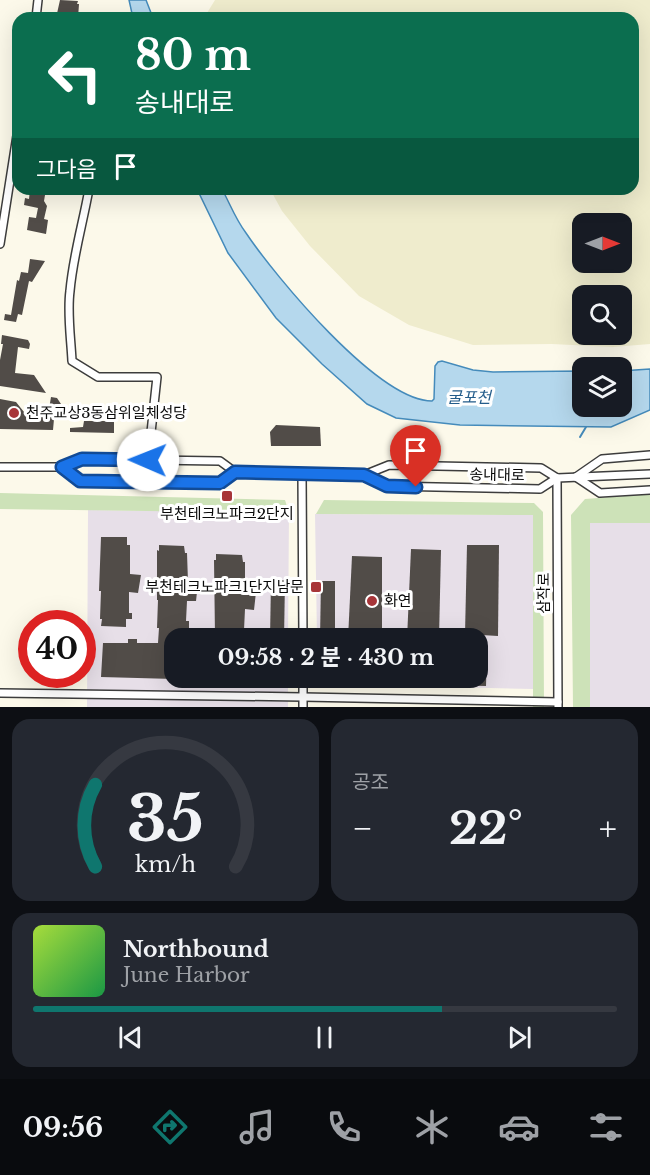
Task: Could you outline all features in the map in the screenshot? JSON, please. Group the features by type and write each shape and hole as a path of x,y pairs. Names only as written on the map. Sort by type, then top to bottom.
{"street":[{"path":"0,244 12,167"},
{"path":"88,195 84,222 74,256 69,293 72,361 98,377 158,377 148,460"},
{"path":"650,455 602,459 576,477 600,493 650,490"},
{"name":"송내대로","path":"0,467 62,467 82,459 220,461 235,472 364,475 389,465 412,465 541,468 557,478"},
{"name":"송내대로","path":"62,467 80,481 220,483 235,472"},
{"path":"302,474 303,628"},
{"name":"송내대로","path":"364,475 387,486 540,489 557,478 650,474"},
{"name":"삼작로","path":"557,478 558,705"},
{"path":"303,688 303,707"},
{"path":"0,693 303,697 558,705"}],"shaded area":[{"path":"215,0 650,0 650,344 613,347 572,345 632,345 632,285 572,285 572,345 473,345 409,325 359,296 310,246 282,211 273,195 639,195 639,12 208,12"},
{"path":"88,510 289,513 288,628 164,628 164,688 288,688 288,707 87,707 87,688 96,688 96,610 87,610"},
{"path":"315,514 534,515 533,689 488,688 488,628 317,628"},
{"path":"590,523 650,523 650,707 590,707"}],"green space":[{"path":"0,493 285,500 289,513 0,509"},
{"path":"650,494 650,523 590,523 590,707 573,707 571,515 585,499"},
{"path":"324,500 534,503 543,512 544,707 533,707 533,515 316,514"}],"water":[{"path":"129,0 146,0 151,12 132,12"},
{"name":"굴포천","path":"200,195 225,195 242,228 303,305 357,359 384,381 410,396 432,401 434,399 435,366 442,361 473,370 493,372 572,371 572,417 632,417 632,370 650,369 650,410 611,427 460,425 396,418 367,404 322,364 276,318 228,253"}],"building":[{"path":"60,0 78,1 78,12 57,12"},
{"path":"29,195 45,195 44,201 47,206 44,219 48,220 46,234 27,230 29,217 36,218 38,208 24,205 25,198 29,199"},
{"path":"30,259 45,261 32,282 29,281 22,315 18,314 16,322 4,320 5,314 11,315 17,280 19,281 21,272 28,273"},
{"path":"2,335 28,340 29,349 18,347 15,373 34,375 46,393 0,386"},
{"name":"천주교상3동삼위일체성당","path":"51,397 57,398 63,407 62,420 54,419 53,430 0,429 0,399 16,402 29,415 48,415"},
{"path":"84,421 114,421 114,433 70,432 70,428 83,427"},
{"path":"276,425 320,427 321,446 271,446 270,432"},
{"path":"101,537 127,537 127,545 130,545 130,574 141,575 138,593 129,592 129,613 132,613 132,619 126,619 126,627 101,626 101,591 99,591"},
{"path":"159,545 184,546 185,553 187,553 188,582 198,583 196,601 187,601 186,621 189,621 189,628 164,628 164,679 101,677 103,643 128,643 128,639 137,639 137,643 158,643 157,550 159,551"},
{"path":"467,545 499,545 498,636 488,635 488,628 465,628"},
{"path":"411,549 441,550 439,628 407,628"},
{"path":"216,554 242,555 243,562 245,562 245,591 256,592 254,610 245,609 244,628 215,628 214,560 216,560"},
{"path":"352,556 382,557 382,628 349,628"},
{"path":"271,580 285,580 284,628 270,628"},
{"path":"321,581 335,581 335,628 320,628"}],"waterway":[{"path":"580,437 586,427"}],"place":[{"name":"천주교상3동삼위일체성당","path":"14,413"},
{"name":"부천테크노파크2단지","path":"227,496"},
{"name":"부천테크노파크1단지남문","path":"316,587"},
{"name":"화연","path":"372,601"}],"route":[{"path":"148,460 82,459 62,467 80,481 220,483 235,472 364,475 387,486 416,487"}]}
